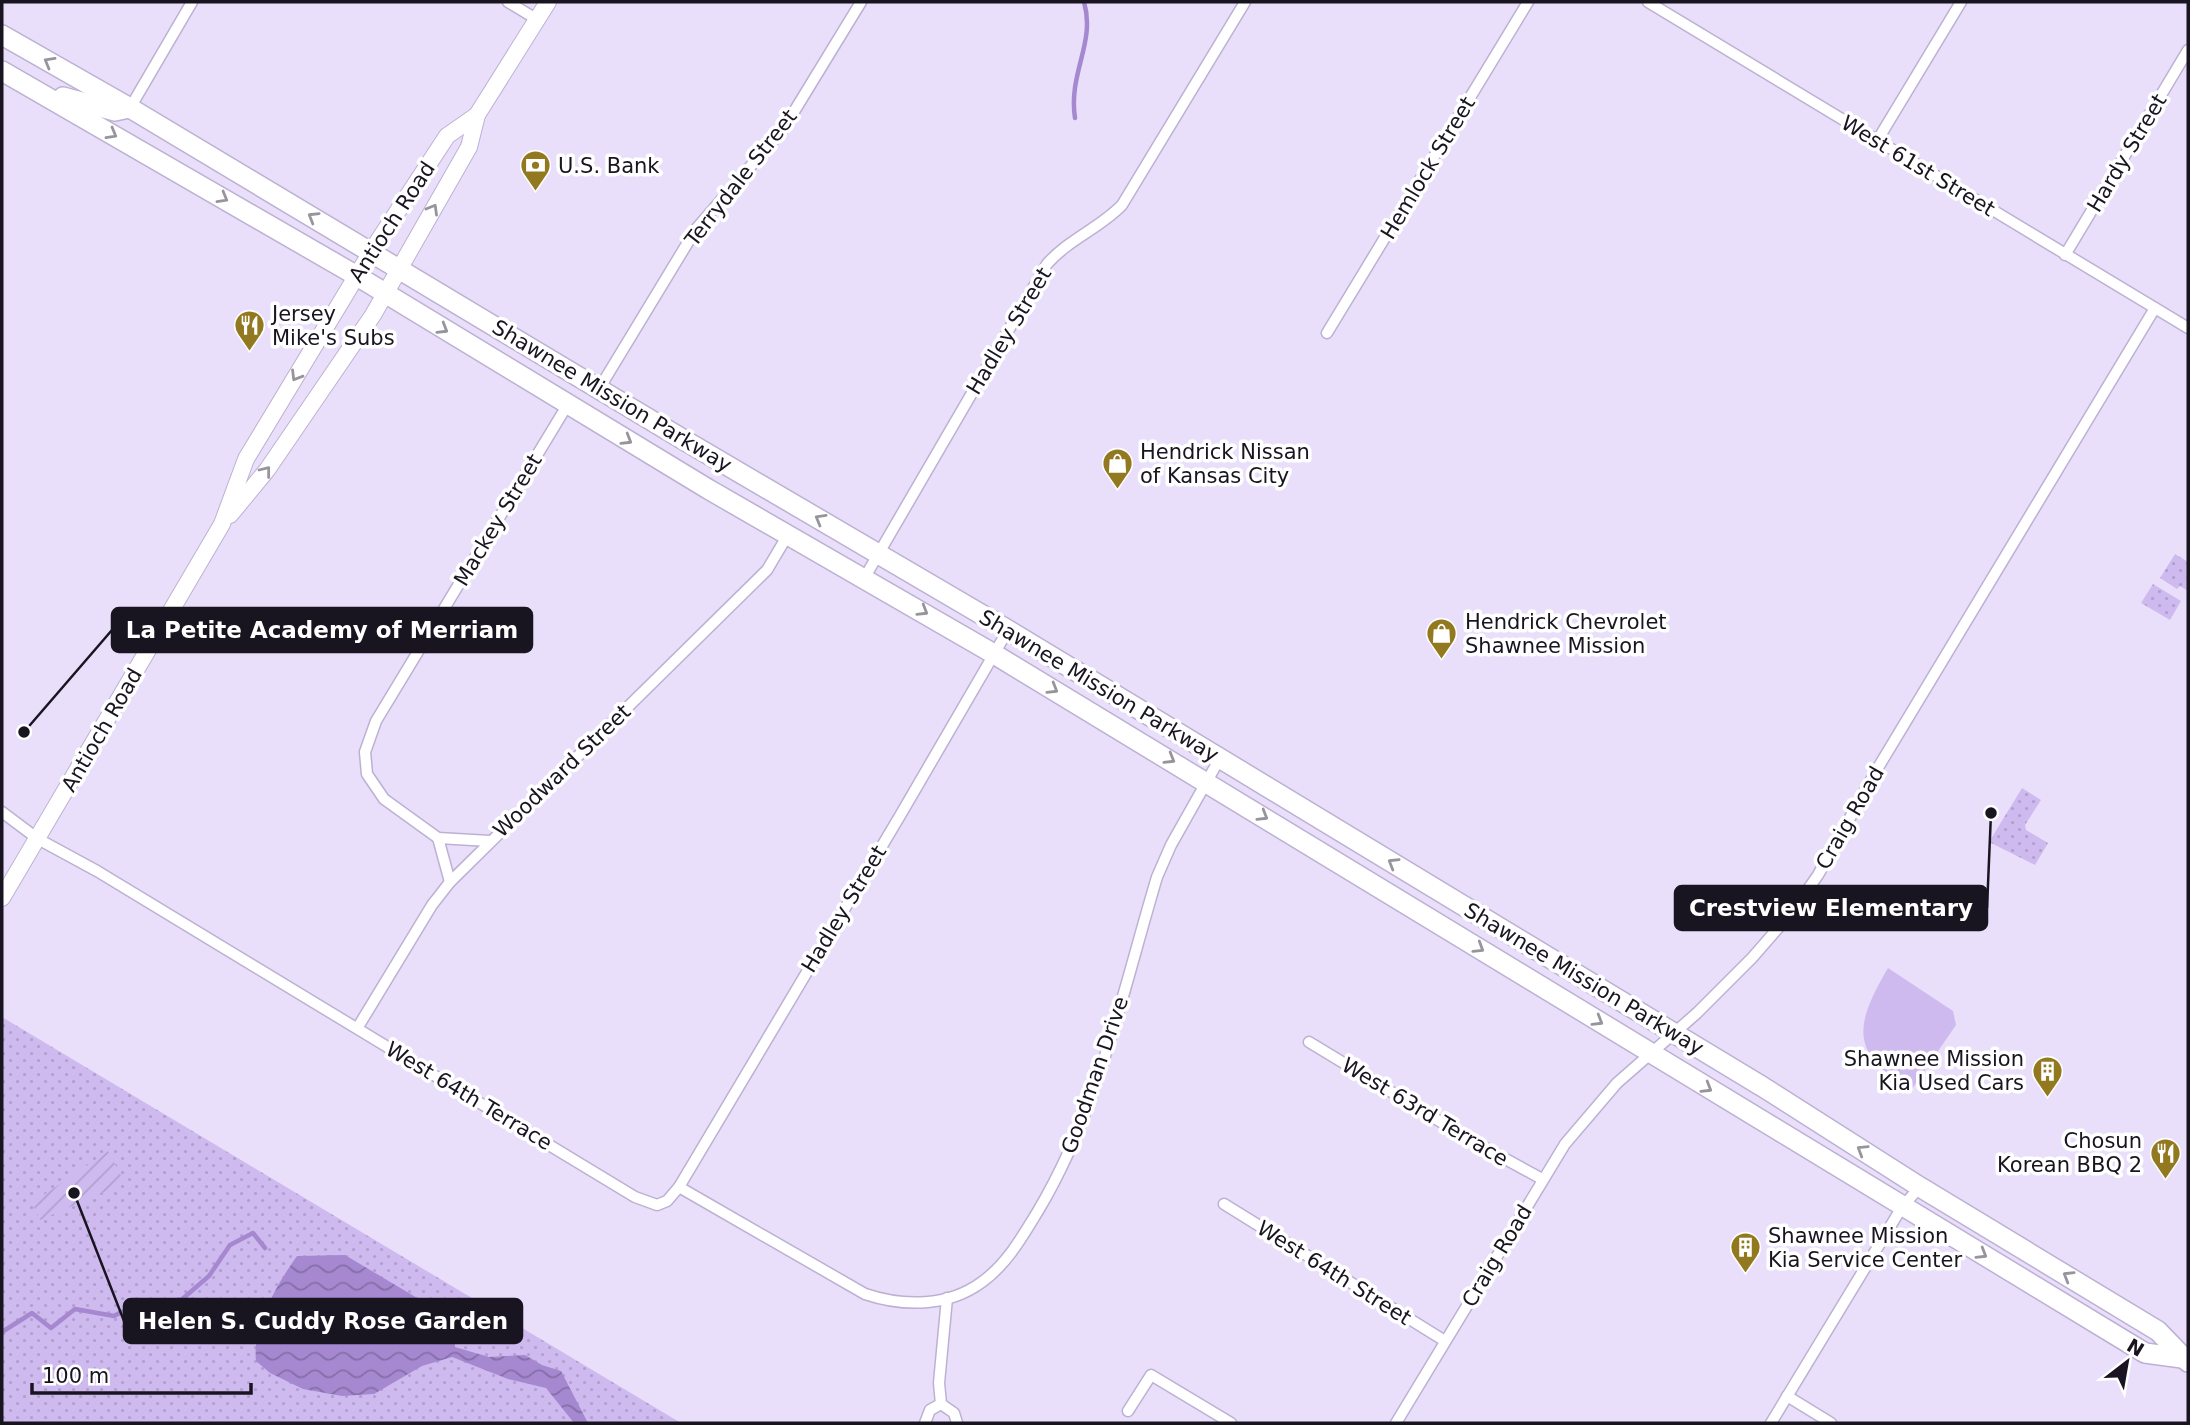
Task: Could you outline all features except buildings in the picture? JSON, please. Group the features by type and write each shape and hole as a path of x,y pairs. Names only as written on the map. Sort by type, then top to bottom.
{"highway":[{"name":"Shawnee Mission Parkway","path":"2,35 130,108 1220,758 2158,1331 2186,1356"},
{"name":"Shawnee Mission Parkway","path":"2,71 357,276 708,489 789,533 994,654 2145,1353 2186,1356"},
{"path":"32,88 114,111 130,108"}],"main road":[{"name":"Antioch Road","path":"2,898 222,524 267,470 385,293 469,147 477,115 548,2"},
{"name":"Antioch Road","path":"222,524 246,459 371,253 447,136 477,115"}],"street":[{"path":"130,108 192,2"},
{"path":"508,2 538,20"},
{"name":"Terrydale Street","path":"599,389 696,229 783,128 861,2"},
{"name":"Hadley Street","path":"865,577 1047,264 1072,241 1108,219 1122,205 1245,2"},
{"name":"Hemlock Street","path":"1327,333 1528,2"},
{"name":"West 61st Street","path":"1648,2 2188,328"},
{"path":"1877,141 1961,2"},
{"name":"Hardy Street","path":"2066,255 2184,67 2188,50"},
{"name":"Craig Road","path":"1396,1423 1542,1179 1591,1112 1649,1052 1674,1034 1752,958 1792,912 1818,875 1879,766 2155,308"},
{"name":"Mackey Street","path":"438,838 384,799 375,788 366,763 369,738 383,709 568,404"},
{"name":"Woodward Street","path":"358,1027 432,905 450,882 767,570 789,533"},
{"name":"Hadley Street","path":"679,1187 1007,630"},
{"name":"Goodman Drive","path":"947,1298 982,1282 1001,1266 1055,1184 1090,1101 1157,877 1205,781 1220,758"},
{"name":"West 64th Terrace","path":"2,812 38,839 358,1027 635,1197 657,1205 667,1201 679,1187"},
{"path":"450,882 438,838 490,841"},
{"name":"West 63rd Terrace","path":"1309,1042 1469,1139 1542,1179"},
{"path":"679,1187 865,1294 899,1303 947,1298 939,1382 942,1404 954,1413 957,1423"},
{"path":"1771,1423 1902,1207 1920,1187"},
{"name":"West 64th Street","path":"1224,1204 1445,1341"},
{"path":"1128,1411 1150,1375 1231,1423"},
{"path":"1787,1396 1831,1423"},
{"path":"925,1423 930,1410 942,1404"}],"shaded area":[{"path":"2175,554 2188,562 2188,591 2180,586 2177,589 2160,578"},
{"path":"2153,584 2181,601 2170,620 2141,603"},
{"path":"2022,788 2041,800 2025,825 2026,830 2048,843 2035,865 1989,842"},
{"path":"1888,968 1953,1011 1956,1025 1912,1089 1877,1064 1868,1051 1864,1037 1864,1022 1869,1006"},
{"path":"2,1017 681,1423 2,1423"},
{"path":"108,1151 125,1183 40,1220 32,1203"}],"water":[{"path":"345,1255 439,1311 454,1333 455,1347 489,1357 525,1355 542,1365 561,1371 588,1423 574,1423 546,1388 508,1379 452,1357 422,1366 374,1394 342,1396 303,1389 270,1373 256,1361 258,1334 274,1293 289,1267 297,1256"}],"waterway":[{"path":"1075,118 1075,87 1087,31 1084,2"},
{"path":"2,1332 32,1313 51,1328 75,1309 114,1316 133,1306 165,1314 209,1276 230,1245 253,1233 265,1248"}],"place":[{"name":"U.S. Bank","path":"535,193"},
{"name":"Jersey Mike's Subs","path":"249,353"},
{"name":"Hendrick Nissan of Kansas City","path":"1117,491"},
{"name":"Hendrick Chevrolet Shawnee Mission","path":"1442,661"},
{"name":"La Petite Academy of Merriam","path":"24,732"},
{"name":"Crestview Elementary","path":"1991,813"},
{"name":"Shawnee Mission Kia Used Cars","path":"2047,1098"},
{"name":"Chosun Korean BBQ 2","path":"2165,1180"},
{"name":"Helen S. Cuddy Rose Garden","path":"74,1193"},
{"name":"Shawnee Mission Kia Service Center","path":"1745,1275"}]}
